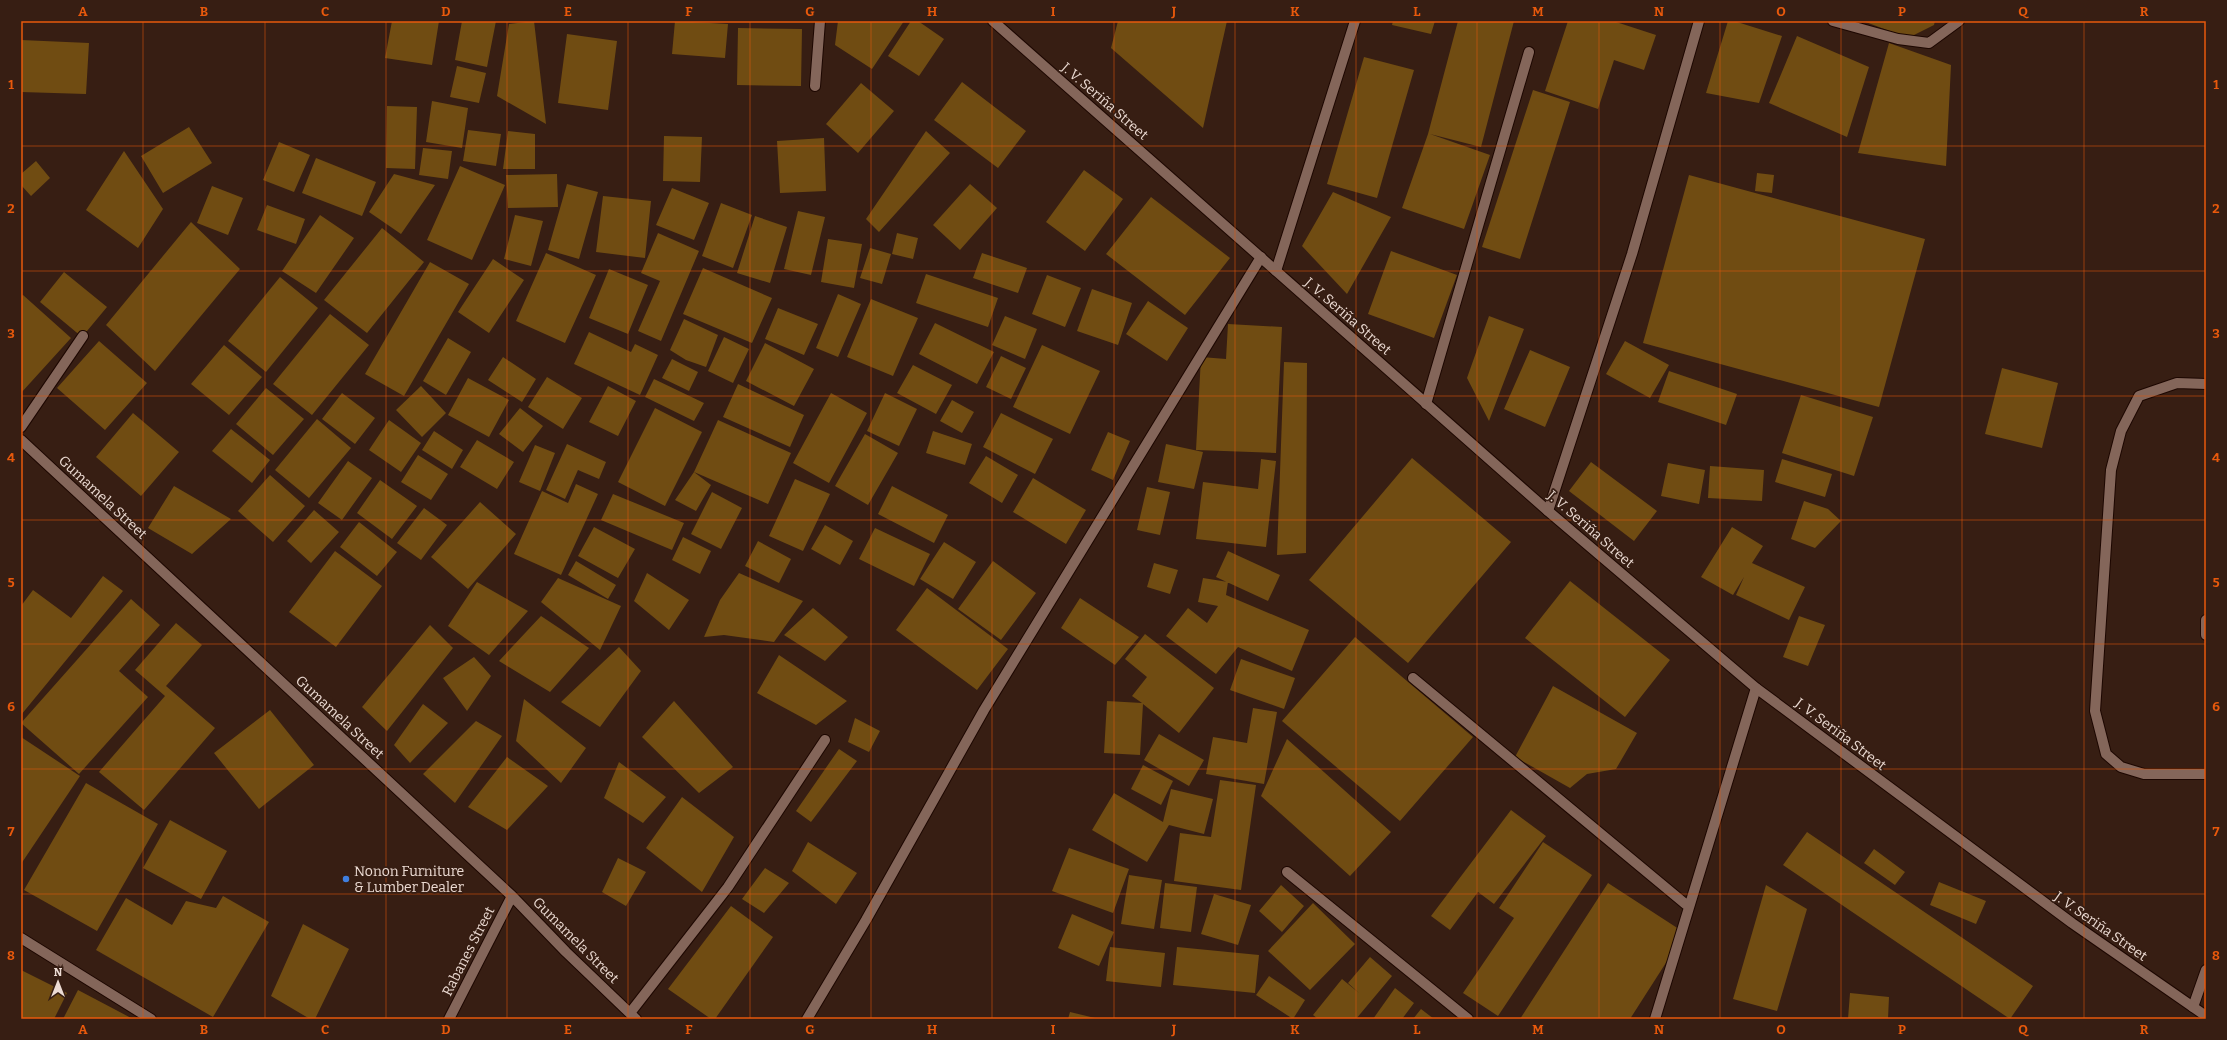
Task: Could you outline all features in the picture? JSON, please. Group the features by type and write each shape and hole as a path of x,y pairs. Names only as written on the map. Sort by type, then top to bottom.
{"street":[{"path":"815,86 820,21"},
{"name":"J. V. Seriña Street","path":"992,21 1548,511 1756,688 2072,923 2206,1016"},
{"path":"1276,271 1354,21"},
{"path":"1548,511 1632,254 1699,21"},
{"path":"1834,21 1898,39 1929,43 1959,21"},
{"path":"1426,404 1529,52"},
{"path":"807,1019 866,920 984,710 1261,258"},
{"path":"21,427 83,336"},
{"path":"2206,384 2177,383 2139,396 2121,431 2111,470 2095,711 2106,754 2122,767 2144,774 2206,774"},
{"name":"Gumamela Street","path":"21,440 512,896 566,952 633,1016"},
{"path":"2206,620 2206,635"},
{"path":"1413,678 1689,907"},
{"path":"1655,1019 1756,688"},
{"path":"633,1016 728,887 824,740"},
{"path":"1287,872 1468,1019"},
{"name":"Rabanes Street","path":"449,1019 512,896"},
{"path":"21,938 151,1019"},
{"path":"2193,1007 2206,970"}],"building":[{"path":"392,21 439,21 432,65 385,58"},
{"path":"462,21 496,21 487,67 455,60"},
{"path":"534,21 546,124 497,96 509,24"},
{"path":"675,21 728,24 725,58 672,54"},
{"path":"838,21 904,21 872,69 835,45"},
{"path":"911,21 918,21 944,39 919,76 888,56"},
{"path":"1118,21 1227,21 1203,128 1111,48"},
{"path":"1393,21 1435,21 1431,34 1392,25"},
{"path":"1458,21 1514,21 1481,147 1430,134 1490,155 1464,229 1402,208 1428,134"},
{"path":"1568,21 1613,21 1656,35 1644,70 1614,60 1598,109 1545,91"},
{"path":"1728,21 1734,21 1782,36 1759,103 1706,93"},
{"path":"1863,21 1935,21 1934,25 1908,38"},
{"path":"738,28 802,29 801,86 737,85"},
{"path":"567,34 617,41 608,110 558,103"},
{"path":"1797,36 1869,67 1847,137 1769,103"},
{"path":"21,40 89,43 86,94 21,92"},
{"path":"1889,43 1951,65 1946,166 1858,153"},
{"path":"1364,57 1414,70 1377,198 1327,184"},
{"path":"457,66 486,73 479,103 450,97"},
{"path":"962,82 1026,131 998,168 934,120"},
{"path":"861,83 894,111 858,153 826,124"},
{"path":"1533,90 1570,102 1520,259 1482,247"},
{"path":"432,101 468,108 462,148 426,142"},
{"path":"387,106 417,107 415,169 386,168"},
{"path":"189,127 212,163 163,193 141,156"},
{"path":"468,130 501,134 496,166 463,161"},
{"path":"508,131 535,134 535,169 503,169"},
{"path":"926,131 950,153 879,232 866,219"},
{"path":"664,136 702,137 700,182 663,181"},
{"path":"824,138 826,191 780,193 777,141"},
{"path":"279,142 310,155 294,192 263,180"},
{"path":"423,148 452,151 448,179 419,175"},
{"path":"124,151 163,209 138,248 86,210"},
{"path":"316,158 376,182 362,216 302,193"},
{"path":"36,161 50,178 31,196 21,185 21,174"},
{"path":"460,166 505,185 472,260 427,240"},
{"path":"1084,170 1123,199 1085,251 1046,222"},
{"path":"1757,173 1774,175 1772,193 1755,191"},
{"path":"394,174 435,185 401,234 369,212"},
{"path":"557,174 558,207 508,208 506,175"},
{"path":"1689,175 1925,239 1879,407 1643,343"},
{"path":"567,184 598,192 579,259 548,250"},
{"path":"970,184 997,208 960,250 933,225"},
{"path":"212,186 243,198 228,235 197,223"},
{"path":"672,188 709,203 694,240 656,225"},
{"path":"1333,192 1391,217 1347,294 1302,246"},
{"path":"603,196 651,201 645,258 596,252"},
{"path":"1151,197 1230,258 1185,315 1106,254"},
{"path":"721,203 752,215 733,268 702,256"},
{"path":"267,205 305,219 296,244 257,230"},
{"path":"798,211 825,217 811,275 784,269"},
{"path":"320,215 354,238 316,293 282,271"},
{"path":"515,215 543,221 531,266 504,259"},
{"path":"755,216 787,227 770,283 737,273"},
{"path":"191,222 240,269 155,371 106,325"},
{"path":"382,228 424,262 367,333 324,300"},
{"path":"658,233 699,251 661,341 638,331 660,281 641,273"},
{"path":"897,233 918,238 913,259 892,254"},
{"path":"828,239 862,244 854,288 821,282"},
{"path":"870,248 891,254 882,284 860,278"},
{"path":"1391,251 1457,275 1434,338 1368,314"},
{"path":"546,253 596,275 565,343 516,321"},
{"path":"982,253 1027,268 1018,293 973,278"},
{"path":"493,259 524,280 489,333 458,312"},
{"path":"430,262 469,284 404,396 365,374"},
{"path":"703,268 772,298 752,343 683,314"},
{"path":"609,269 648,285 628,334 589,318"},
{"path":"64,272 107,307 82,337 40,302"},
{"path":"926,274 998,298 988,327 916,303"},
{"path":"1047,275 1081,288 1065,327 1032,314"},
{"path":"280,277 318,308 266,372 228,341"},
{"path":"1092,289 1132,303 1118,345 1077,331"},
{"path":"838,294 861,304 838,357 816,348"},
{"path":"23,295 71,338 21,393 21,296"},
{"path":"871,299 918,318 893,376 847,357"},
{"path":"1148,301 1188,328 1167,361 1126,334"},
{"path":"778,308 818,324 804,355 765,339"},
{"path":"330,314 369,345 312,415 273,384"},
{"path":"1005,316 1037,329 1025,359 992,345"},
{"path":"1489,316 1524,329 1489,421 1467,378"},
{"path":"684,319 718,335 706,367 686,360 670,350"},
{"path":"935,323 994,352 977,384 919,354"},
{"path":"1228,324 1282,327 1276,453 1196,450 1201,357 1226,359"},
{"path":"589,332 631,352 635,344 658,355 640,395 574,364"},
{"path":"724,337 749,349 733,383 708,371"},
{"path":"448,338 471,352 446,395 423,381"},
{"path":"99,341 147,383 105,430 57,388"},
{"path":"1625,341 1669,365 1650,398 1606,374"},
{"path":"765,343 814,369 794,406 746,381"},
{"path":"224,345 262,377 229,415 191,384"},
{"path":"1042,345 1100,371 1070,434 1013,407"},
{"path":"1530,350 1570,367 1545,427 1504,409"},
{"path":"1001,356 1026,368 1011,399 986,387"},
{"path":"503,357 536,379 522,402 488,380"},
{"path":"672,359 698,372 689,391 662,378"},
{"path":"1284,362 1307,363 1306,553 1277,555"},
{"path":"913,365 952,385 936,414 897,393"},
{"path":"2002,368 2058,383 2042,448 1985,434"},
{"path":"1669,371 1737,394 1726,425 1658,402"},
{"path":"547,377 582,398 563,429 528,407"},
{"path":"468,378 509,400 489,437 448,415"},
{"path":"654,379 704,403 694,421 645,397"},
{"path":"738,384 804,415 790,447 723,417"},
{"path":"421,386 446,413 422,437 396,410"},
{"path":"608,386 636,401 618,436 589,422"},
{"path":"266,388 304,419 273,455 236,424"},
{"path":"342,393 375,418 355,444 322,419"},
{"path":"831,393 867,413 829,483 793,463"},
{"path":"885,393 917,409 899,446 867,431"},
{"path":"1801,395 1873,417 1854,476 1782,453"},
{"path":"952,400 974,412 962,433 940,421"},
{"path":"520,408 543,426 523,452 499,434"},
{"path":"655,408 702,432 665,506 618,482"},
{"path":"133,413 179,452 141,496 96,457"},
{"path":"1001,413 1053,439 1035,474 983,447"},
{"path":"317,419 351,448 309,498 275,470"},
{"path":"389,420 421,443 401,472 369,450"},
{"path":"718,420 791,453 768,504 694,472"},
{"path":"231,429 270,460 252,483 212,451"},
{"path":"434,431 463,450 452,469 422,450"},
{"path":"933,431 972,444 965,465 926,453"},
{"path":"1108,432 1130,441 1113,480 1091,470"},
{"path":"865,434 898,453 868,505 835,486"},
{"path":"477,440 514,462 497,489 460,467"},
{"path":"567,444 606,462 599,479 578,470 565,499 546,490"},
{"path":"1166,444 1203,452 1194,489 1158,482"},
{"path":"535,445 555,453 540,491 519,482"},
{"path":"418,455 448,474 431,500 401,482"},
{"path":"986,456 1018,475 1002,503 969,483"},
{"path":"1412,458 1511,542 1408,663 1309,580"},
{"path":"1261,459 1276,461 1266,547 1196,539 1203,482 1258,489"},
{"path":"1782,459 1832,474 1825,497 1775,482"},
{"path":"348,461 372,478 342,520 318,503"},
{"path":"1591,462 1657,511 1634,541 1569,491"},
{"path":"1668,463 1705,470 1699,504 1661,496"},
{"path":"1710,466 1764,470 1762,501 1708,498"},
{"path":"694,472 711,485 696,511 675,500"},
{"path":"270,475 305,506 273,542 238,511"},
{"path":"1033,478 1086,510 1066,544 1013,512"},
{"path":"795,479 830,494 803,551 769,536"},
{"path":"380,480 417,506 392,539 357,513"},
{"path":"576,484 598,494 561,575 514,554 542,491 568,503"},
{"path":"174,486 231,519 192,554 148,528"},
{"path":"892,486 948,515 934,543 878,514"},
{"path":"1147,487 1170,492 1160,535 1137,530"},
{"path":"712,492 742,508 721,549 691,534"},
{"path":"613,494 684,523 672,550 601,520"},
{"path":"1804,501 1828,509 1841,521 1815,548 1791,539"},
{"path":"480,502 516,534 468,589 431,557"},
{"path":"424,508 447,525 421,560 397,543"},
{"path":"314,510 339,532 311,563 287,541"},
{"path":"359,522 397,552 377,576 340,547"},
{"path":"825,525 853,541 840,565 811,549"},
{"path":"594,527 635,549 618,578 578,556"},
{"path":"1732,527 1763,546 1752,563 1805,587 1789,620 1736,595 1744,577 1733,595 1701,577"},
{"path":"875,528 930,554 914,586 859,559"},
{"path":"683,537 711,551 700,574 672,560"},
{"path":"758,541 791,559 779,583 745,566"},
{"path":"944,542 976,562 953,599 920,579"},
{"path":"335,551 382,586 336,647 289,612"},
{"path":"1228,551 1280,575 1268,601 1216,577"},
{"path":"576,561 616,585 608,599 568,575"},
{"path":"993,561 1036,593 1001,640 958,609"},
{"path":"1154,563 1178,570 1170,594 1147,587"},
{"path":"647,573 689,600 669,630 634,601"},
{"path":"739,573 803,601 774,642 724,635 704,637 720,600"},
{"path":"103,576 123,591 21,715 21,606 33,590 71,618"},
{"path":"558,578 621,606 600,650 541,602"},
{"path":"1203,578 1228,582 1226,595 1309,630 1292,671 1238,647 1216,674 1166,636 1188,608 1207,623 1218,606 1198,602"},
{"path":"1570,581 1670,660 1625,717 1525,638"},
{"path":"477,582 528,611 489,655 448,626"},
{"path":"927,588 1008,649 977,690 896,630"},
{"path":"1080,598 1139,637 1115,665 1061,628"},
{"path":"131,599 160,625 119,671 148,697 79,774 21,723"},
{"path":"813,608 848,637 825,661 784,635"},
{"path":"541,616 589,648 550,692 499,661"},
{"path":"1799,616 1825,625 1808,666 1783,657"},
{"path":"176,623 202,645 166,686 215,728 144,810 99,772 165,696 135,670"},
{"path":"430,625 453,648 387,731 362,707"},
{"path":"1145,634 1214,688 1179,733 1143,704 1140,755 1104,753 1107,701 1142,703 1132,696 1147,677 1125,659"},
{"path":"1355,637 1473,737 1400,821 1282,721"},
{"path":"619,647 641,671 600,727 561,702"},
{"path":"779,655 847,701 816,725 757,693"},
{"path":"474,657 491,676 467,711 443,678"},
{"path":"1241,659 1295,678 1284,709 1230,690"},
{"path":"1553,686 1637,733 1616,769 1587,774 1570,788 1515,757"},
{"path":"524,699 586,748 561,783 516,741"},
{"path":"674,701 733,767 699,793 642,737"},
{"path":"423,704 448,723 410,763 394,745"},
{"path":"1253,708 1277,712 1264,784 1206,774 1213,737 1247,743"},
{"path":"270,710 314,765 259,809 214,753"},
{"path":"855,718 880,731 869,752 848,742"},
{"path":"476,721 502,736 455,803 423,774"},
{"path":"1159,734 1204,760 1189,786 1144,760"},
{"path":"21,737 80,776 21,864"},
{"path":"1287,739 1391,832 1350,876 1261,796"},
{"path":"839,749 857,761 811,822 796,811"},
{"path":"507,757 548,786 507,830 468,807"},
{"path":"619,762 666,797 643,823 604,798"},
{"path":"1143,765 1173,781 1161,805 1131,789"},
{"path":"1220,780 1256,785 1241,890 1174,881 1180,833 1211,837"},
{"path":"86,783 158,824 97,931 24,890"},
{"path":"1171,789 1213,799 1204,834 1169,825 1147,862 1092,830 1114,793 1163,822"},
{"path":"682,797 734,837 702,892 646,848"},
{"path":"1511,810 1546,836 1494,904 1478,892 1450,930 1431,916"},
{"path":"170,820 227,851 201,899 143,868"},
{"path":"1807,832 2033,986 2010,1019 1783,865"},
{"path":"808,842 857,873 836,904 792,871"},
{"path":"1543,842 1592,875 1498,1016 1463,993 1514,918 1499,908"},
{"path":"1069,848 1129,869 1113,913 1052,891"},
{"path":"1874,849 1905,872 1895,885 1864,863"},
{"path":"618,858 646,872 626,906 602,892"},
{"path":"765,868 789,883 764,913 742,899"},
{"path":"1129,875 1162,880 1154,929 1121,924"},
{"path":"1939,882 1986,901 1976,924 1930,905"},
{"path":"1165,883 1197,887 1191,932 1160,928"},
{"path":"1608,883 1685,933 1630,1019 1520,1019"},
{"path":"1281,885 1304,906 1282,932 1259,911"},
{"path":"1766,885 1807,909 1777,1011 1733,999"},
{"path":"1214,894 1251,905 1238,945 1201,934"},
{"path":"223,896 269,922 213,1017 96,950 126,898 172,925 186,901 216,908"},
{"path":"1313,903 1355,944 1310,990 1268,951"},
{"path":"731,906 773,937 715,1019 711,1019 668,989"},
{"path":"1072,914 1114,932 1099,966 1058,948"},
{"path":"303,924 349,949 315,1019 310,1019 271,996"},
{"path":"1110,947 1165,953 1161,987 1106,981"},
{"path":"1177,947 1259,955 1255,993 1173,985"},
{"path":"1370,957 1392,976 1356,1019 1318,1019 1313,1015 1342,979 1359,993 1348,983"},
{"path":"21,970 67,993 54,1019 21,1019"},
{"path":"1269,976 1305,1000 1293,1019 1256,995"},
{"path":"1395,988 1414,1003 1402,1019 1373,1019"},
{"path":"78,990 133,1019 63,1019"},
{"path":"1850,993 1889,997 1888,1019 1848,1019"},
{"path":"1421,1009 1434,1019 1413,1019"},
{"path":"1070,1012 1095,1018 1095,1019 1068,1019"}],"place":[{"name":"Nonon Furniture & Lumber Dealer","path":"346,879"}]}
